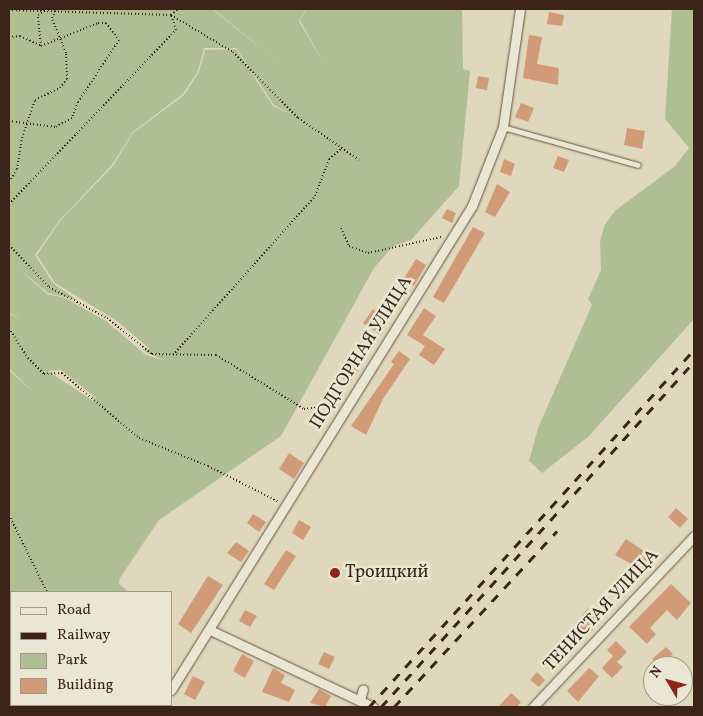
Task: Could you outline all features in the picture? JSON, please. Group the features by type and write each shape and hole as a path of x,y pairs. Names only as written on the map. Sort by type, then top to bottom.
{"street":[{"name":"ПОДГОРНАЯ УЛИЦА","path":"172,688 210,630 285,506 351,404 472,206 503,127 520,9"},
{"name":"ТЕНИСТАЯ УЛИЦА","path":"533,707 694,536"},
{"path":"210,630 360,699 373,707"},
{"path":"360,699 363,689"}],"lane":[{"path":"503,127 638,164"}],"path":[{"path":"41,12 47,9"},
{"path":"9,182 17,169 26,123 36,100 60,88 67,78 60,39 52,18 56,9"},
{"path":"171,15 178,9"},
{"path":"9,10 171,15 233,52 298,118 359,160"},
{"path":"41,12 41,46"},
{"path":"9,204 176,30 171,15"},
{"path":"9,37 20,36 41,46 98,23 106,23 119,40 78,102 72,118 55,126 9,121"},
{"path":"173,355 316,196 329,159 342,148"},
{"path":"342,228 349,246 368,253 455,234"},
{"path":"9,245 49,287 106,318 152,354 216,355 304,409 351,404"},
{"path":"9,328 28,358 44,374 62,373 139,438 208,466 285,506"},
{"path":"9,515 47,591"}],"green space":[{"path":"9,9 212,9 297,77 213,9 306,9 299,21 324,64 300,20 307,9 462,9 463,69 470,71 459,186 411,240 393,246 374,268 281,436 159,520 120,578 119,584 128,591 10,591 10,706 73,707 9,707 9,370 36,395 9,368 9,313 22,320 9,312","holes":["204,48 236,48 274,105 295,116 273,106 236,49 205,50 199,72 184,95 133,133 113,166 60,221 37,255 55,283 117,321 150,349 142,349 166,361 146,355 106,321 65,298 47,294 17,267 48,293 77,300 53,283 35,255 59,221 112,165 133,132 183,94 198,71","61,370 96,398 92,396 93,401 48,371"]},
{"path":"672,9 694,9 694,319 588,437 542,473 529,461 538,428 592,305 588,299 601,270 600,241 605,224 616,210 674,167 689,148 665,119"}],"building":[{"path":"549,12 564,15 562,26 547,24"},
{"path":"529,35 542,37 537,64 559,68 558,85 523,78"},
{"path":"478,76 489,78 487,90 476,88"},
{"path":"521,103 534,108 528,122 515,117"},
{"path":"627,128 645,131 642,149 624,145"},
{"path":"558,156 569,160 564,172 553,168"},
{"path":"504,159 515,164 511,176 500,172"},
{"path":"497,184 510,192 495,217 485,212"},
{"path":"447,209 456,213 452,223 442,218"},
{"path":"473,227 485,233 444,303 433,297"},
{"path":"416,259 426,265 414,286 403,280"},
{"path":"424,308 436,316 423,335 445,349 434,365 419,355 425,346 407,335"},
{"path":"373,309 389,321 379,334 363,323"},
{"path":"399,351 410,359 383,399 366,435 351,426 394,364 391,362"},
{"path":"348,362 359,370 350,383 338,375"},
{"path":"289,453 304,463 294,479 279,469"},
{"path":"676,508 688,519 680,528 668,517"},
{"path":"253,514 266,522 259,532 247,523"},
{"path":"299,520 311,527 303,540 292,533"},
{"path":"626,539 644,551 641,555 651,561 644,571 615,555"},
{"path":"236,542 249,551 241,562 227,553"},
{"path":"286,550 296,556 274,590 264,584"},
{"path":"208,576 223,585 191,633 178,624"},
{"path":"671,584 691,603 677,620 667,610 650,628 656,634 647,644 629,627"},
{"path":"588,608 602,620 588,635 579,628 585,621 581,617"},
{"path":"245,610 257,616 250,627 239,621"},
{"path":"616,641 627,652 617,662 623,667 612,678 602,668 613,656 607,650"},
{"path":"666,647 673,654 670,656 656,656"},
{"path":"324,652 335,657 329,669 318,664"},
{"path":"242,654 254,661 245,678 233,671"},
{"path":"273,668 285,675 281,683 295,690 289,702 262,692"},
{"path":"589,668 599,676 578,702 567,691"},
{"path":"537,672 545,680 539,687 530,680"},
{"path":"193,676 205,682 195,700 184,694"},
{"path":"319,689 331,696 325,707 310,703"},
{"path":"511,693 521,702 517,707 498,707"}],"railway":[{"path":"369,707 694,350"},
{"path":"381,707 694,362"},
{"path":"394,707 557,531"}],"place":[{"name":"Троицкий","path":"335,573"}]}
